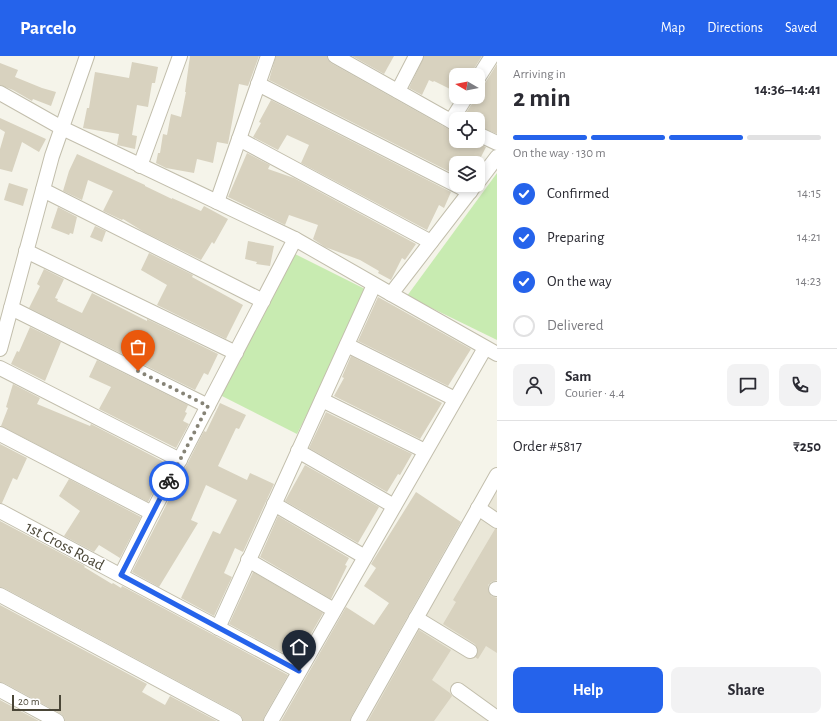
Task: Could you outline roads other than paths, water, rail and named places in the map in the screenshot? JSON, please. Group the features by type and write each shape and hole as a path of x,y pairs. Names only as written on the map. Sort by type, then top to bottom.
{"street":[{"path":"0,349 43,190 62,128 87,56"},
{"path":"140,166 180,56"},
{"path":"217,202 268,56"},
{"path":"336,56 449,121"},
{"path":"398,91 416,56"},
{"path":"484,68 492,56"},
{"path":"258,84 449,174"},
{"path":"0,93 62,128 295,239 491,351 455,399 271,721"},
{"path":"485,138 497,144"},
{"path":"239,139 431,242"},
{"path":"485,172 497,157"},
{"path":"43,190 263,301"},
{"path":"391,294 469,192"},
{"path":"121,575 295,239"},
{"path":"26,251 236,353"},
{"path":"218,628 374,285"},
{"path":"11,308 208,406"},
{"path":"346,345 455,399"},
{"path":"0,368 180,460"},
{"path":"322,400 425,451"},
{"path":"0,434 152,513"},
{"path":"298,451 394,506"},
{"path":"358,721 497,475"},
{"path":"274,504 365,557"},
{"path":"478,508 497,521"},
{"name":"1st Cross Road","path":"0,511 299,671"},
{"path":"248,560 334,610"},
{"path":"0,595 235,721"},
{"path":"416,618 470,650"},
{"path":"0,690 57,721"},
{"path":"458,690 497,718"}]}
